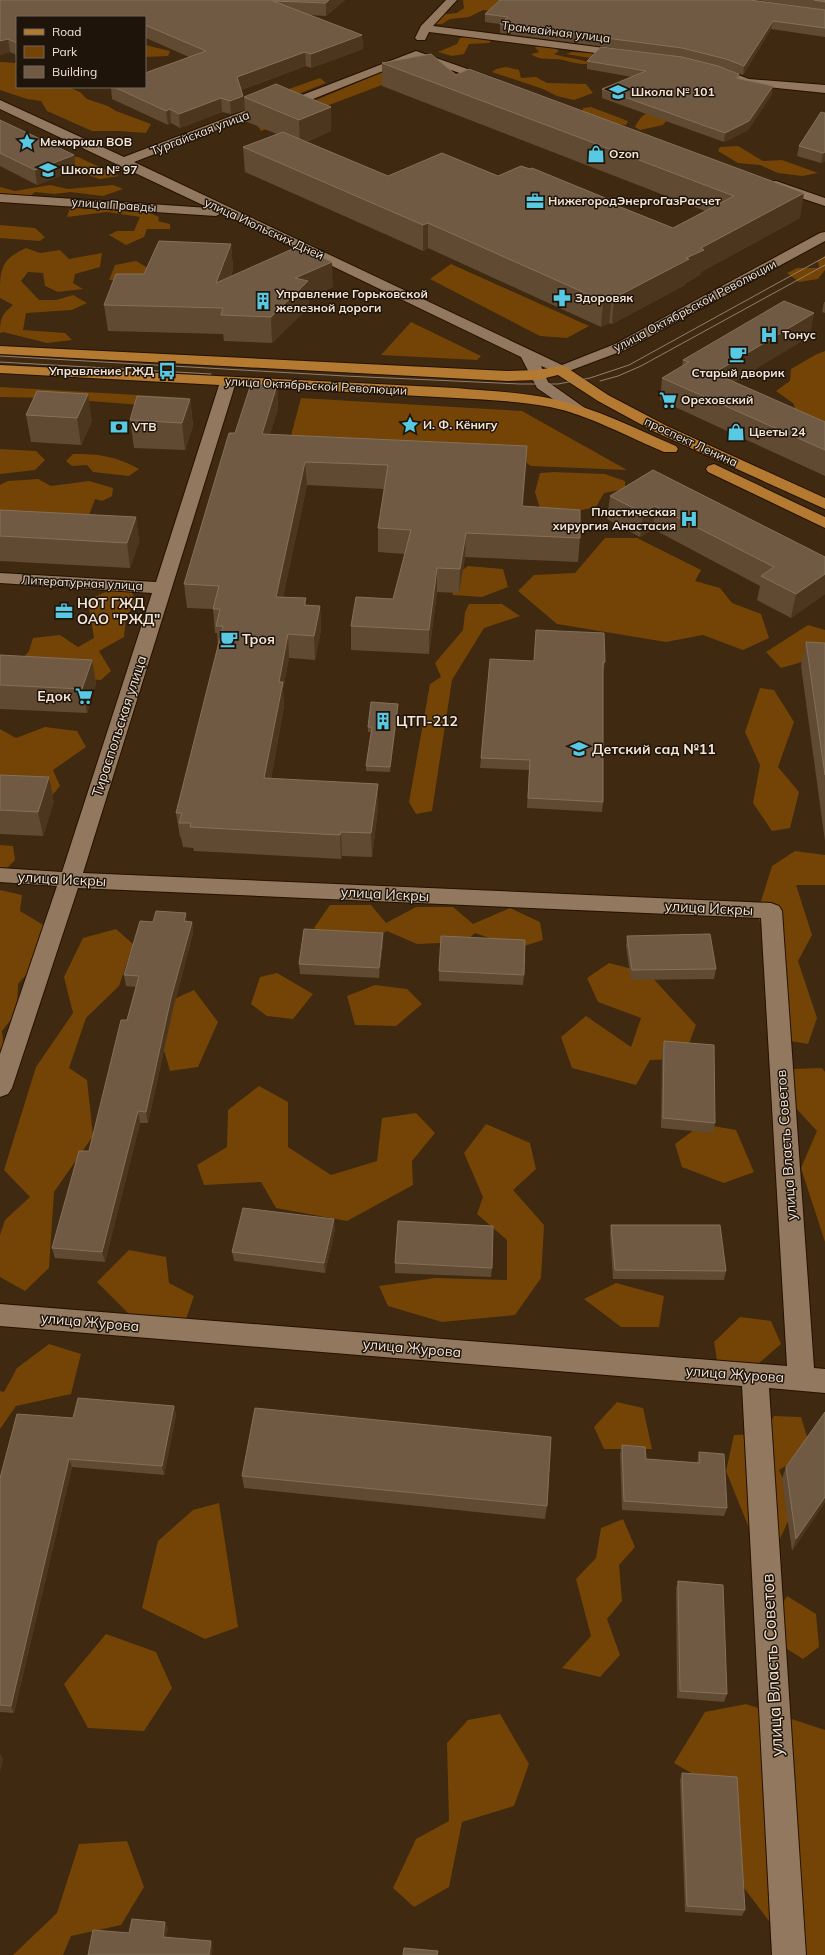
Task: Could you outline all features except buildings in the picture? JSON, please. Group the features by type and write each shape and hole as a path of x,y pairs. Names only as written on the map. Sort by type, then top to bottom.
{"main road":[{"name":"улица Октябрьской Революции","path":"0,350 507,376 537,375 562,370"},
{"path":"69,373 78,353"},
{"name":"Тираспольская улица","path":"228,382 234,363"},
{"path":"343,388 348,368"},
{"name":"улица Октябрьской Революции","path":"0,369 516,398 552,403 580,411"},
{"name":"проспект Ленина","path":"562,370 603,398 661,429 825,504"},
{"name":"проспект Ленина","path":"580,411 646,438 825,523"}],"street":[{"path":"452,0 440,10 425,28 416,54 506,86"},
{"name":"Трамвайная улица","path":"425,28 643,56"},
{"name":"Тургайская улица","path":"123,162 277,103 299,100 416,54"},
{"path":"701,66 721,70 746,82 825,89"},
{"name":"улица Июльских Дней","path":"0,104 562,370"},
{"path":"764,180 825,202"},
{"name":"улица Правды","path":"0,198 227,212"},
{"name":"улица Октябрьской Революции","path":"562,370 620,347 825,236"},
{"path":"528,355 537,375 548,390 580,411"},
{"path":"562,370 558,384 559,389 580,411"},
{"name":"Тираспольская улица","path":"0,1088 70,880 228,382"},
{"name":"Литературная улица","path":"0,578 163,588"},
{"name":"улица Искры","path":"0,875 70,880 771,911"},
{"name":"улица Власть Советов","path":"771,911 813,1380"},
{"name":"улица Журова","path":"0,1315 813,1380"},
{"name":"улица Власть Советов","path":"755,1376 789,1955"}],"green space":[{"path":"463,0 543,0 501,12 483,10 469,17 450,19 442,24 434,24 437,15 457,13 464,8"},
{"path":"477,36 492,40 489,43 469,44 464,54 452,56 438,52 457,44 460,38"},
{"path":"146,45 170,51 168,56 146,57"},
{"path":"543,46 555,48 559,51 554,54 588,62 583,64 559,59 543,59 531,54 539,52 535,47"},
{"path":"572,52 612,54 642,59 688,63 714,70 724,75 719,79 726,84 709,86 692,102 688,109 670,117 663,125 640,130 635,127 643,116 649,112 664,110 671,94 687,89 686,84 693,79 677,76 675,68 657,68 644,64 626,64 566,54"},
{"path":"0,62 16,63 16,88 70,88 80,92 87,99 151,124 146,133 92,131 47,111 41,101 27,99 0,90"},
{"path":"506,67 519,70 521,78 536,77 547,83 586,84 593,93 574,100 557,96 543,89 492,72 496,69"},
{"path":"385,71 387,83 261,131 257,125"},
{"path":"320,78 326,83 293,96 272,95"},
{"path":"591,107 628,121 626,125 611,124 582,112 583,108"},
{"path":"738,146 763,161 782,160 818,173 802,176 778,173 760,165 738,163 718,151 720,147"},
{"path":"69,156 78,157 119,176 100,179 81,173 82,167 62,164"},
{"path":"50,185 68,189 113,185 123,189 103,196 70,192 54,194 35,192 28,198 0,201 0,187 15,191"},
{"path":"82,205 137,208 159,217 158,221 170,224 170,229 147,229 144,237 126,245 109,235 117,231 134,231 140,217 107,212 67,217 70,208"},
{"path":"0,225 35,228 45,237 40,241 0,238"},
{"path":"26,248 40,253 60,250 69,259 102,253 100,267 75,274 73,283 83,289 58,292 45,286 43,273 28,272 21,281 39,300 56,300 73,295 87,303 72,310 26,313 23,330 65,333 72,340 47,343 3,332 0,333 2,317 13,305 0,298 1,273 6,261 17,252"},
{"path":"825,256 825,270 818,279 799,282 787,273 797,268 819,268 818,261"},
{"path":"136,261 148,268 149,283 132,279 109,280 115,265"},
{"path":"451,264 589,326 567,338 540,336 430,279"},
{"path":"411,322 481,356 477,360 381,355"},
{"path":"825,351 825,442 795,415 794,404 776,391 790,381 791,369"},
{"path":"0,387 188,398 181,408 50,398 0,397"},
{"path":"301,398 522,411 627,470 531,466 516,456 288,447"},
{"path":"0,449 36,451 45,460 35,470 0,474"},
{"path":"73,454 107,457 122,461 139,469 129,476 93,472 87,465 72,466 66,461"},
{"path":"540,473 605,474 625,481 625,489 604,493 596,507 572,512 540,509 535,492"},
{"path":"38,479 51,486 89,481 113,488 112,496 102,501 95,499 89,515 0,524 0,485 8,481"},
{"path":"605,538 637,538 701,570 695,581 720,588 732,603 761,614 769,638 743,650 703,635 666,642 557,624 518,591 534,575 575,573"},
{"path":"468,566 503,569 508,587 482,597 453,595 449,580"},
{"path":"112,589 131,590 136,602 126,617 124,637 99,651 111,671 101,680 24,677 16,666 29,651 33,638 60,635 78,647 94,638 88,600"},
{"path":"469,604 502,604 520,616 484,628 452,680 432,811 416,814 409,802 430,684 441,677 435,663 463,630 465,612"},
{"path":"808,625 825,630 825,661 813,659 781,668 766,652"},
{"path":"760,688 774,690 794,722 778,767 799,792 790,828 772,831 753,803 760,765 745,732"},
{"path":"45,727 77,731 86,747 53,770 60,786 50,798 0,795 0,729 16,738"},
{"path":"0,845 13,846 15,860 3,872 0,872"},
{"path":"795,851 825,855 825,885 796,885 812,935 798,961 817,1018 808,1044 785,1040 764,992 772,954 757,914 772,866"},
{"path":"0,890 22,895 20,911 45,926 34,966 18,984 17,1012 2,1031 5,1059 0,1073"},
{"path":"330,905 371,905 386,923 416,907 453,907 473,924 510,908 540,922 543,940 518,948 475,933 465,942 417,944 387,931 368,941 327,937 314,928"},
{"path":"116,929 133,944 119,986 86,1018 69,1068 87,1080 93,1136 54,1192 49,1268 25,1291 0,1277 0,1235 5,1220 30,1197 4,1170 36,1067 73,1013 64,977 83,938"},
{"path":"609,963 648,973 696,1025 683,1059 650,1060 636,1085 572,1068 561,1037 586,1016 631,1047 641,1018 598,1002 587,978"},
{"path":"277,973 313,994 293,1019 267,1016 251,1004 260,977"},
{"path":"375,985 407,989 422,1004 396,1026 355,1025 347,996"},
{"path":"194,990 218,1022 198,1067 170,1071 152,1009"},
{"path":"822,1068 825,1072 825,1242 801,1168 817,1131 793,1105 793,1069"},
{"path":"259,1086 288,1102 288,1147 331,1175 377,1161 382,1118 416,1113 435,1133 412,1161 413,1185 347,1221 276,1208 261,1182 204,1185 197,1165 227,1147 228,1110"},
{"path":"486,1124 530,1143 536,1169 513,1190 544,1225 541,1278 515,1315 442,1322 388,1306 379,1286 435,1278 507,1280 507,1240 477,1214 483,1197 464,1153"},
{"path":"702,1124 736,1130 754,1172 724,1183 682,1167 675,1144"},
{"path":"129,1250 166,1257 169,1283 194,1296 185,1322 134,1319 97,1282"},
{"path":"616,1283 664,1296 659,1327 621,1327 584,1299"},
{"path":"740,1317 771,1321 781,1344 752,1369 717,1360 714,1342"},
{"path":"49,1344 81,1354 71,1394 16,1406 0,1429 0,1391 4,1392 17,1368"},
{"path":"617,1402 643,1408 652,1449 604,1449 594,1427"},
{"path":"774,1416 801,1417 811,1450 779,1470 795,1506 779,1541 749,1528 726,1471 734,1435 764,1434"},
{"path":"219,1503 238,1627 205,1639 142,1608 158,1541 193,1510"},
{"path":"623,1519 635,1547 619,1565 622,1601 607,1619 620,1655 600,1677 562,1668 591,1636 576,1579 596,1558 601,1528"},
{"path":"787,1596 816,1614 819,1647 803,1659 779,1644 776,1615"},
{"path":"106,1634 156,1652 172,1688 144,1731 88,1728 64,1684"},
{"path":"746,1704 825,1730 825,1955 781,1955 781,1937 729,1868 739,1801 674,1763 705,1712"},
{"path":"500,1714 529,1764 514,1806 462,1822 449,1887 414,1907 393,1888 416,1839 449,1821 447,1743 468,1720"},
{"path":"127,1841 144,1887 121,1925 71,1936 63,1955 13,1955 57,1913 79,1844"}],"tram line":[{"path":"0,356 345,376 520,384 558,384 590,378 629,365 825,257"},
{"path":"600,381 618,376 641,366 825,265"},
{"path":"0,362 211,374"}],"place":[{"name":"Школа № 101","path":"618,92"},
{"name":"Мемориал ВОВ","path":"27,142"},
{"name":"Ozon","path":"596,154"},
{"name":"Школа № 97","path":"48,170"},
{"name":"НижегородЭнергоГазРасчет","path":"535,201"},
{"name":"Здоровяк","path":"562,298"},
{"name":"Управление Горьковской железной дороги","path":"263,301"},
{"name":"Тонус","path":"769,335"},
{"name":"Старый дворик","path":"738,354"},
{"name":"Управление ГЖД","path":"167,371"},
{"name":"Ореховский","path":"668,400"},
{"name":"И. Ф. Кёнигу","path":"410,425"},
{"name":"VTB","path":"119,427"},
{"name":"Цветы 24","path":"736,432"},
{"name":"Пластическая хирургия Анастасия","path":"689,519"},
{"name":"НОТ ГЖД ОАО \"РЖД\"","path":"64,611"},
{"name":"Троя","path":"229,639"},
{"name":"Едок","path":"84,696"},
{"name":"ЦТП-212","path":"383,721"},
{"name":"Детский сад №11","path":"579,749"}]}
